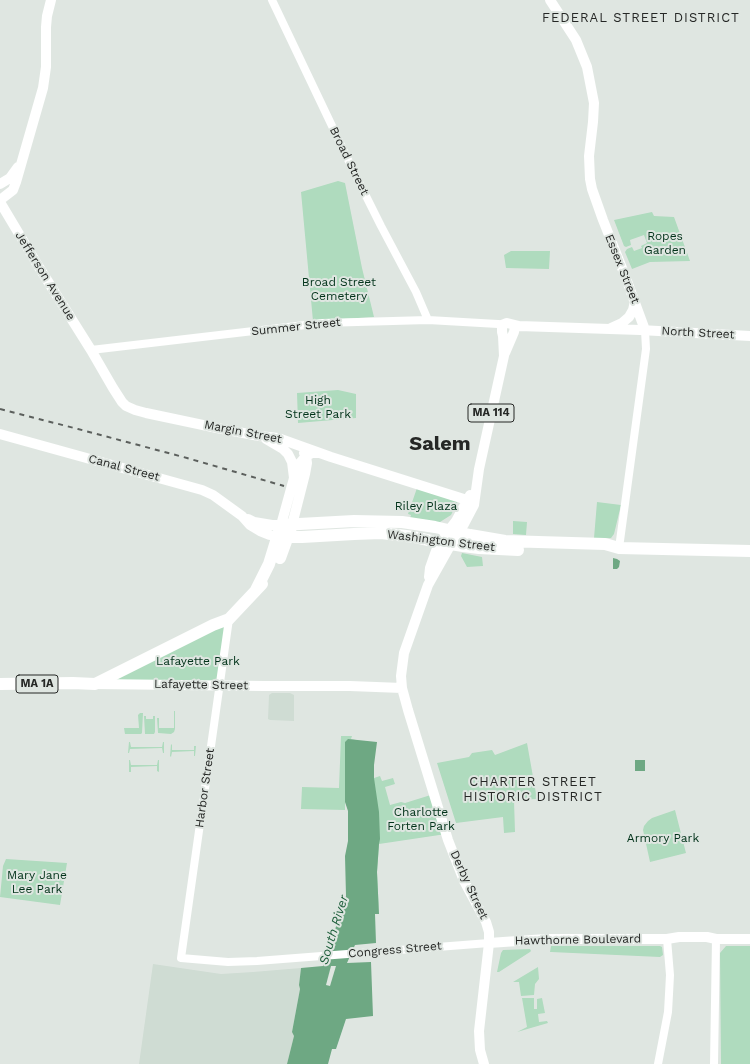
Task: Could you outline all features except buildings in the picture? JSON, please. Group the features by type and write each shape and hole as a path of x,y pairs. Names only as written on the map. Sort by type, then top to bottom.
{"highway":[{"name":"Washington Street","path":"284,531 367,520 430,526 505,541 605,544 619,548"},
{"name":"Washington Street","path":"284,531 302,537 381,533 479,548 606,551 619,548 750,551"},
{"path":"95,684 213,625 229,619 256,590 284,531"},
{"name":"Lafayette Street","path":"0,684 95,684"}],"main road":[{"path":"0,201 13,190 43,88 46,67 47,16 51,0"},
{"name":"Essex Street","path":"550,0 576,40 586,67 594,103 589,156 590,179 597,203 646,330"},
{"path":"0,184 10,178 22,160"},
{"name":"Jefferson Avenue","path":"0,201 37,264 91,350"},
{"path":"606,329 622,323 629,317 633,310 635,301"},
{"name":"Summer Street","path":"508,331 538,326 646,330"},
{"name":"North Street","path":"646,330 750,336"},
{"name":"MA 114","path":"453,531 464,524 474,505 479,469 504,356 508,331"},
{"name":"Margin Street","path":"91,350 122,402 126,406 135,410 259,436 278,438 467,500"},
{"name":"Canal Street","path":"0,434 191,486 213,496 242,516 250,525 260,531 270,535 284,531"},
{"path":"259,436 283,449 288,454 292,462 294,478"},
{"path":"284,531 305,474 307,463 306,456 298,445"},
{"path":"284,531 294,478 300,463 306,456 312,453 321,453"},
{"name":"MA 114","path":"453,531 456,521 471,493 479,469"},
{"name":"Derby Street","path":"453,531 445,543 436,551 430,568 428,585 404,653 402,688 411,722 448,840 464,881 486,922 489,932 479,1031 480,1050 484,1064"},
{"name":"Lafayette Street","path":"95,684 350,686 402,688"},
{"name":"Hawthorne Boulevard","path":"489,943 546,939 667,939 674,942 707,943 716,940 750,939"}],"street":[{"name":"Broad Street","path":"272,0 353,170 416,292 428,320"},
{"name":"Summer Street","path":"91,350 322,323 428,320 498,324 508,331"},
{"name":"Essex Street","path":"619,548 646,348 646,330"},
{"name":"Harbor Street","path":"181,958 229,619"},
{"path":"658,1064 668,1012 669,965 667,939"},
{"path":"714,1064 716,940"},
{"name":"Congress Street","path":"181,958 228,962 257,961 489,943"}],"shaded area":[{"path":"613,558 620,561 617,569 613,569"},
{"path":"272,693 290,693 294,695 294,721 268,719 269,695"},
{"path":"348,739 377,742 374,778 379,812 380,839 377,872 379,914 375,914 376,943 355,945 347,963 371,962 373,1016 346,1019 336,1049 332,1049 328,1064 287,1064 294,1036 292,1032 300,989 301,968 323,966 346,896 345,856 348,841 348,811 345,802 345,742"},
{"path":"635,760 645,760 645,771 635,771"},
{"path":"153,964 221,974 301,968 300,989 292,1032 294,1036 287,1064 139,1064"}],"green space":[{"name":"Broad Street Cemetery","path":"338,181 345,183 362,268 374,317 313,321 301,192"},
{"name":"Ropes Garden","path":"652,212 654,216 674,217 690,261 650,262 632,269 625,252 627,249 632,247 634,251 642,248 641,246 647,243 644,235 630,240 631,245 626,247 624,246 614,220"},
{"path":"511,251 550,251 549,269 506,268 504,255"},
{"name":"High Street Park","path":"338,390 356,394 356,418 298,423 297,393"},
{"name":"Riley Plaza","path":"417,488 458,501 451,515 440,522 410,518 411,515 408,514"},
{"path":"597,502 621,505 614,534 611,538 594,538"},
{"path":"513,521 527,522 526,535 513,534"},
{"path":"462,553 482,557 483,566 467,567 461,556"},
{"name":"Lafayette Park","path":"229,619 219,685 95,684"},
{"path":"174,711 175,729 174,732 171,734 158,733 157,718 159,718 159,728 174,728"},
{"path":"143,713 142,733 125,734 124,728 139,728 138,715"},
{"path":"144,716 146,716 146,719 153,719 153,716 155,716 154,734 145,734"},
{"path":"341,736 352,736 351,739 356,740 345,753 345,810 301,809 302,787 339,788"},
{"path":"129,742 131,747 162,747 164,742 164,753 162,748 130,749 128,753"},
{"path":"527,743 537,799 514,800 515,832 504,833 503,817 456,823 437,763 469,757 472,753 492,750 495,755"},
{"path":"171,744 172,750 194,750 194,746 196,746 195,756 194,751 172,752 171,757"},
{"path":"129,760 131,765 157,765 159,760 159,772 157,771 157,766 131,767 131,772 129,772"},
{"name":"Charlotte Forten Park","path":"374,765 374,778 380,776 382,781 393,778 395,784 385,787 390,805 401,802 405,803 434,794 446,834 379,844 377,872 379,914 365,766"},
{"name":"Armory Park","path":"675,810 686,853 650,862 643,830 644,826 652,818"},
{"name":"Mary Jane Lee Park","path":"6,859 67,863 60,905 0,897 3,866"},
{"path":"551,946 660,946 662,947 663,955 660,957 550,952"},
{"path":"726,946 750,946 750,1064 721,1064 720,953"},
{"path":"530,949 530,952 497,972 503,950"},
{"path":"538,967 539,979 535,984 534,995 521,996 519,982 513,982"},
{"path":"522,998 534,998 534,1009 537,1009 537,999 542,998 545,1013 538,1014 539,1022 547,1021 548,1023 517,1032 527,1027"}],"pier":[{"path":"331,966 336,966 330,986 326,985"}],"railway":[{"path":"0,409 187,458 284,486"}],"district":[{"name":"FEDERAL STREET DISTRICT","path":"641,18"},
{"name":"Salem","path":"440,444"},
{"name":"CHARTER STREET HISTORIC DISTRICT","path":"533,790"}],"water label":[{"name":"South River","path":"334,930"}]}
